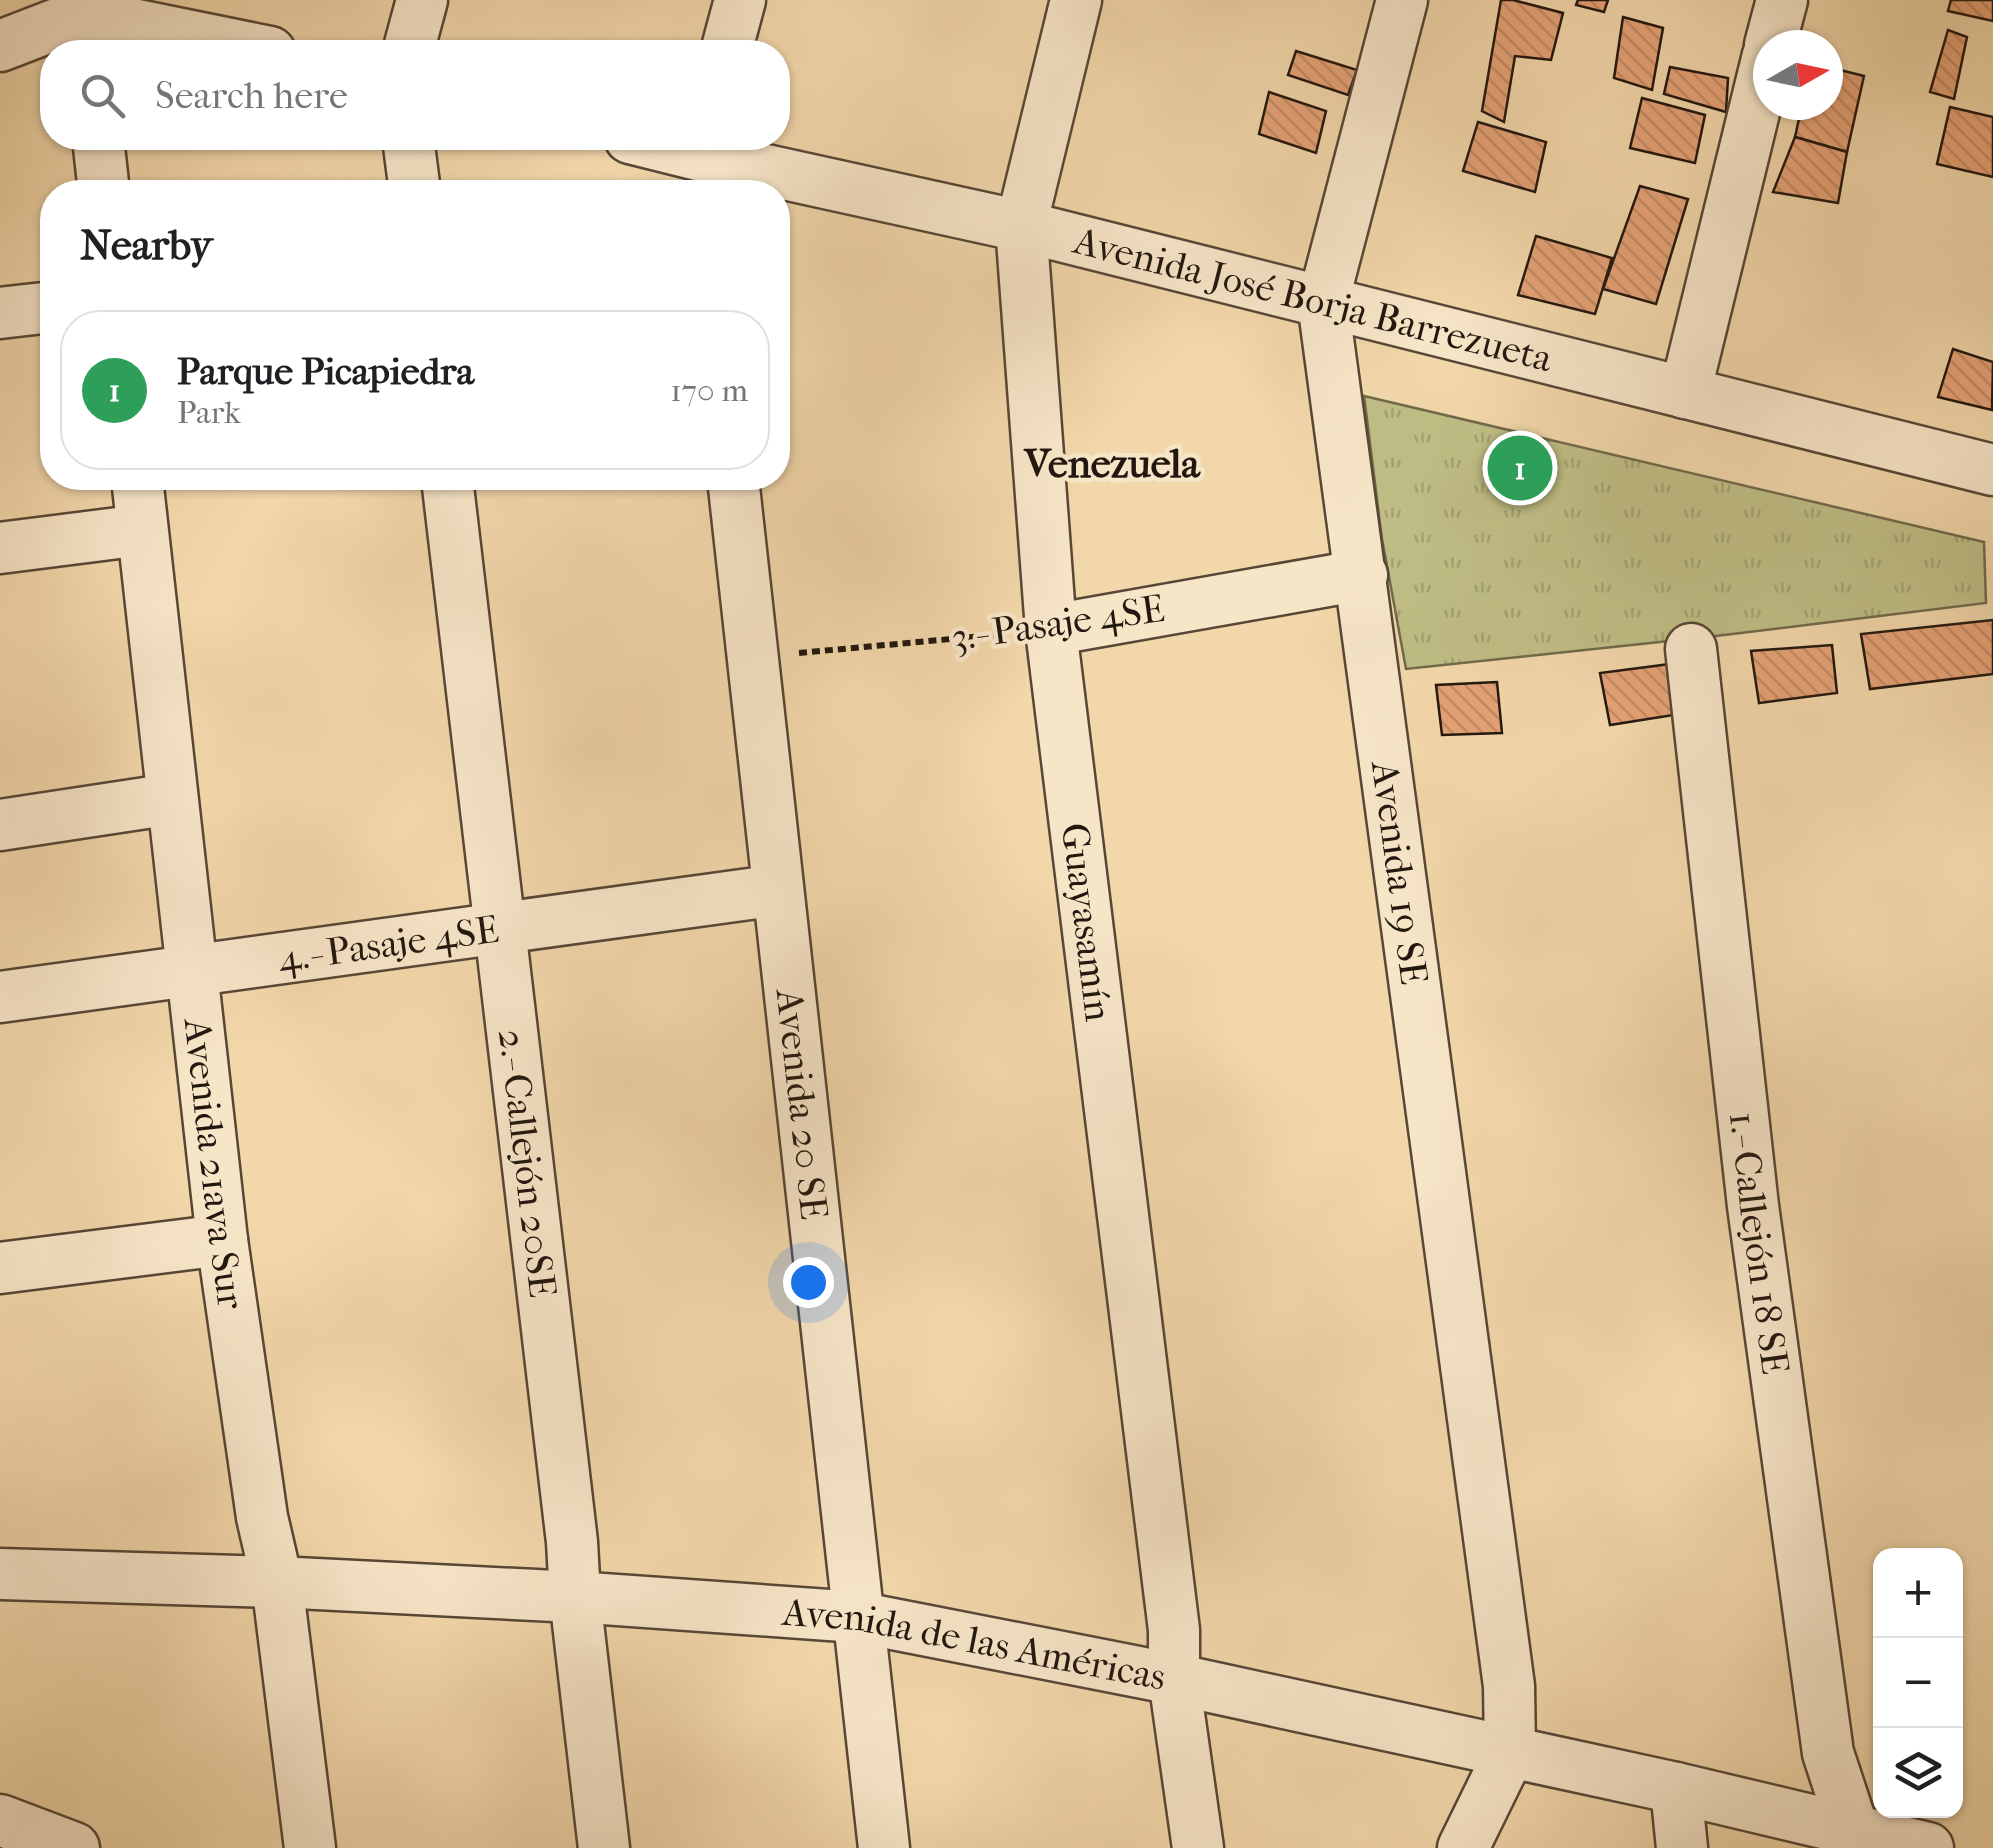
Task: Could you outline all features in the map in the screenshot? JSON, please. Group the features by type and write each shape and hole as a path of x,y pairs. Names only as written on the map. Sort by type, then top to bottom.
{"street":[{"path":"411,40 422,0"},
{"path":"729,40 740,0"},
{"name":"Guayasamín","path":"1076,0 1021,226 1051,630 1174,1630 1174,1679 1198,1848"},
{"name":"Avenida 19 SE","path":"1402,0 1324,302 1506,1666 1510,1752"},
{"path":"1774,30 1782,0"},
{"path":"0,46 86,22 196,40"},
{"path":"1685,393 1753,116"},
{"path":"99,150 103,180"},
{"path":"410,150 413,180"},
{"name":"Avenida José Borja Barrezueta","path":"666,150 701,162 1021,226 1993,470"},
{"path":"0,313 40,308"},
{"name":"Avenida 21ava Sur","path":"138,490 222,1240 262,1517 277,1582 310,1848"},
{"name":"2.- Callejón 20SE","path":"448,490 572,1542 604,1848"},
{"name":"Avenida 20 SE","path":"734,490 884,1848"},
{"path":"0,548 142,530"},
{"name":"3.- Pasaje 4SE","path":"1051,630 1362,576"},
{"name":"1.- Callejón 18 SE","path":"1691,649 1753,1206 1828,1754 1854,1832"},
{"path":"0,825 172,799"},
{"name":"4.- Pasaje 4SE","path":"0,997 778,890"},
{"path":"0,1268 222,1240"},
{"name":"Avenida de las Américas","path":"0,1574 277,1582 575,1597 857,1618 1174,1679 1676,1788 1928,1848"},
{"path":"1463,1848 1510,1752"},
{"path":"1676,1788 1682,1848"},
{"path":"0,1820 74,1848"}],"path":[{"name":"3.- Pasaje 4SE","path":"753,657 1051,630"}],"green space":[{"path":"1364,396 1984,542 1986,603 1406,669 1382,539"}],"building":[{"path":"1501,0 1563,13 1551,60 1515,56 1504,122 1482,111"},
{"path":"1578,0 1608,0 1604,12 1576,5"},
{"path":"1951,0 1993,0 1993,21 1948,11"},
{"path":"1623,17 1663,28 1652,90 1614,78"},
{"path":"1948,30 1967,37 1954,99 1930,92"},
{"path":"1296,51 1357,70 1348,95 1288,75"},
{"path":"1670,67 1728,78 1726,112 1664,94"},
{"path":"1843,71 1864,76 1847,152 1795,137 1799,120 1843,120"},
{"path":"1269,92 1326,111 1316,153 1259,134"},
{"path":"1642,98 1705,115 1695,163 1630,148"},
{"path":"1950,107 1993,117 1993,177 1937,164"},
{"path":"1478,122 1546,142 1535,192 1463,171"},
{"path":"1795,137 1847,152 1838,203 1773,192"},
{"path":"1640,186 1688,199 1656,304 1603,289"},
{"path":"1536,236 1612,258 1595,314 1518,295"},
{"path":"1953,349 1993,362 1992,410 1938,397"},
{"path":"1993,620 1993,674 1870,689 1861,634"},
{"path":"1832,645 1837,693 1759,703 1751,651"},
{"path":"1678,663 1686,713 1610,725 1600,673"},
{"path":"1497,682 1502,733 1442,735 1436,685"}],"place":[{"name":"Parque Picapiedra","path":"1520,468"}],"district":[{"name":"Venezuela","path":"1112,464"}]}
